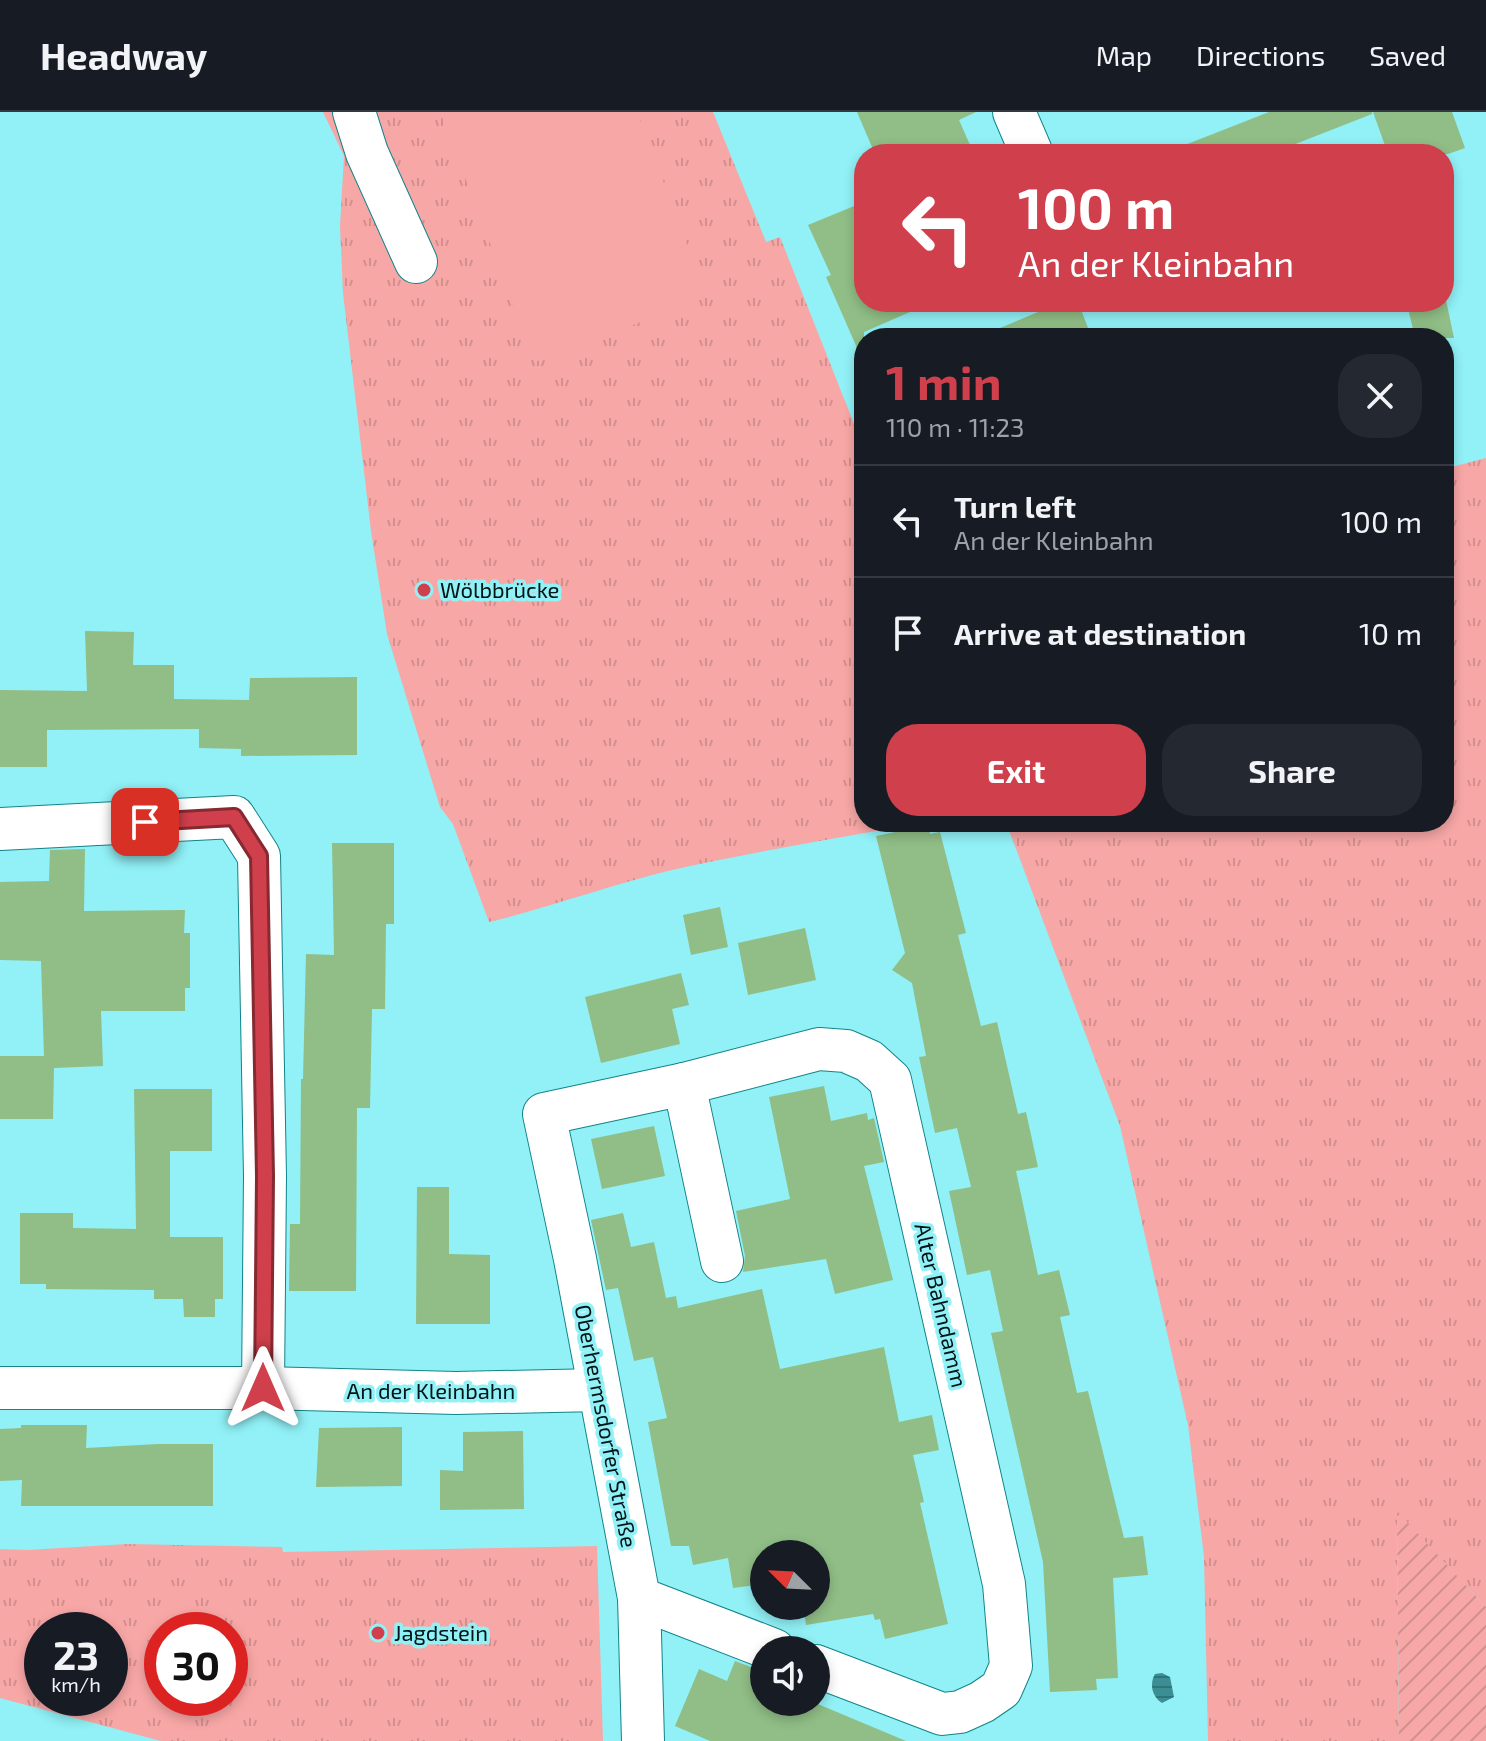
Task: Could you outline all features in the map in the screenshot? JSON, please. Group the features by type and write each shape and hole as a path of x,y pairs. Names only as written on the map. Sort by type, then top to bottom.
{"street":[{"path":"354,112 367,153 416,262"},
{"path":"1014,112 1028,144"},
{"path":"0,829 234,817 259,856 265,1176 263,1388"},
{"name":"Alter Bahndamm","path":"544,1114 684,1084 819,1049 846,1051 869,1061 890,1080 1004,1584 1011,1666 1001,1689 960,1712 942,1714 830,1671"},
{"path":"684,1084 722,1261"},
{"name":"Oberhermsdorfer Straße","path":"544,1114 639,1598 643,1741"},
{"name":"An der Kleinbahn","path":"0,1388 263,1388 456,1393 599,1390"},
{"path":"639,1598 750,1641"}],"green space":[{"path":"323,112 713,112 766,242 780,237 854,424 854,832 870,832 672,870 489,922 453,824 440,807 387,634 371,531 343,293 340,226 344,156"},
{"path":"440,112 637,112 707,297 535,362"},
{"path":"1486,458 1486,1607 1397,1512 1399,1741 1208,1741 1204,1557 1188,1425 1120,1126 1010,832 1454,832 1454,466"},
{"path":"1397,1511 1486,1607 1486,1741 1399,1741"},
{"path":"127,1544 282,1547 283,1552 597,1546 603,1741 161,1741 67,1716 128,1716 128,1612 24,1612 24,1704 0,1698 0,1549"}],"water":[{"path":"1155,1674 1170,1677 1174,1697 1162,1703 1152,1686"}],"building":[{"path":"857,112 976,112 959,120 970,144 871,144"},
{"path":"1269,112 1372,112 1296,144 1187,144"},
{"path":"1373,112 1452,112 1465,148 1454,152 1454,144 1384,144"},
{"path":"854,206 854,312 910,312 873,328 854,328 854,341 826,277 831,275 808,225"},
{"path":"1038,312 1082,312 1088,328 1000,328"},
{"path":"1409,312 1449,312 1452,328 1413,328"},
{"path":"85,631 134,632 133,665 174,665 174,699 249,700 250,678 357,677 357,755 241,756 241,749 199,748 199,729 47,730 47,767 0,767 0,690 87,691"},
{"path":"895,832 940,832 966,933 958,935 981,1026 997,1022 1018,1114 1026,1112 1038,1167 1016,1171 1038,1275 1059,1270 1070,1315 1060,1317 1077,1393 1088,1391 1124,1538 1143,1536 1148,1575 1113,1578 1118,1678 1096,1679 1097,1690 1050,1692 1043,1562 991,1333 1003,1331 990,1270 967,1275 949,1191 971,1187 957,1128 935,1133 919,1057 926,1056 912,983 892,970 905,953 876,836"},
{"path":"332,843 394,843 394,924 386,924 385,1009 372,1009 370,1108 357,1108 356,1291 289,1291 290,1224 300,1224 306,954 334,955"},
{"path":"85,849 84,911 185,910 184,933 190,933 190,988 185,988 185,1011 101,1011 103,1066 54,1068 53,1119 0,1119 0,1056 44,1056 41,961 0,960 0,882 49,881 50,850"},
{"path":"720,907 728,947 691,955 683,915"},
{"path":"805,928 816,980 748,995 738,943"},
{"path":"681,973 689,1005 672,1009 680,1044 601,1063 585,997"},
{"path":"824,1086 831,1121 867,1113 868,1120 874,1118 884,1162 864,1166 893,1280 835,1294 826,1259 743,1272 745,1256 736,1211 790,1199 769,1097"},
{"path":"134,1089 212,1089 212,1151 170,1151 170,1237 223,1237 223,1299 215,1299 215,1317 184,1317 183,1299 154,1299 154,1290 46,1289 46,1284 20,1284 20,1213 73,1213 73,1228 136,1229"},
{"path":"654,1126 665,1176 602,1189 591,1139"},
{"path":"417,1187 449,1187 449,1254 490,1255 490,1324 416,1324"},
{"path":"623,1213 631,1247 654,1242 666,1298 676,1296 678,1308 762,1289 780,1369 884,1347 899,1422 932,1415 939,1450 913,1455 924,1502 920,1503 948,1624 885,1639 880,1619 875,1620 873,1614 806,1625 805,1620 830,1620 830,1540 750,1540 750,1586 733,1588 728,1558 693,1565 689,1546 671,1546 648,1422 667,1418 653,1357 634,1361 618,1288 606,1290 591,1220"},
{"path":"21,1425 87,1425 86,1448 213,1444 213,1506 21,1506 22,1480 0,1481 0,1429 21,1428"},
{"path":"402,1427 402,1486 316,1487 319,1428"},
{"path":"523,1431 524,1509 440,1510 440,1470 463,1471 463,1432"},
{"path":"735,1661 750,1667 750,1716 830,1716 830,1709 906,1741 710,1741 675,1726 699,1669 727,1681"}],"place":[{"name":"Wölbbrücke","path":"424,590"},
{"name":"Jagdstein","path":"378,1633"}],"route":[{"path":"145,822 234,817 259,856 265,1176 263,1388"}]}
